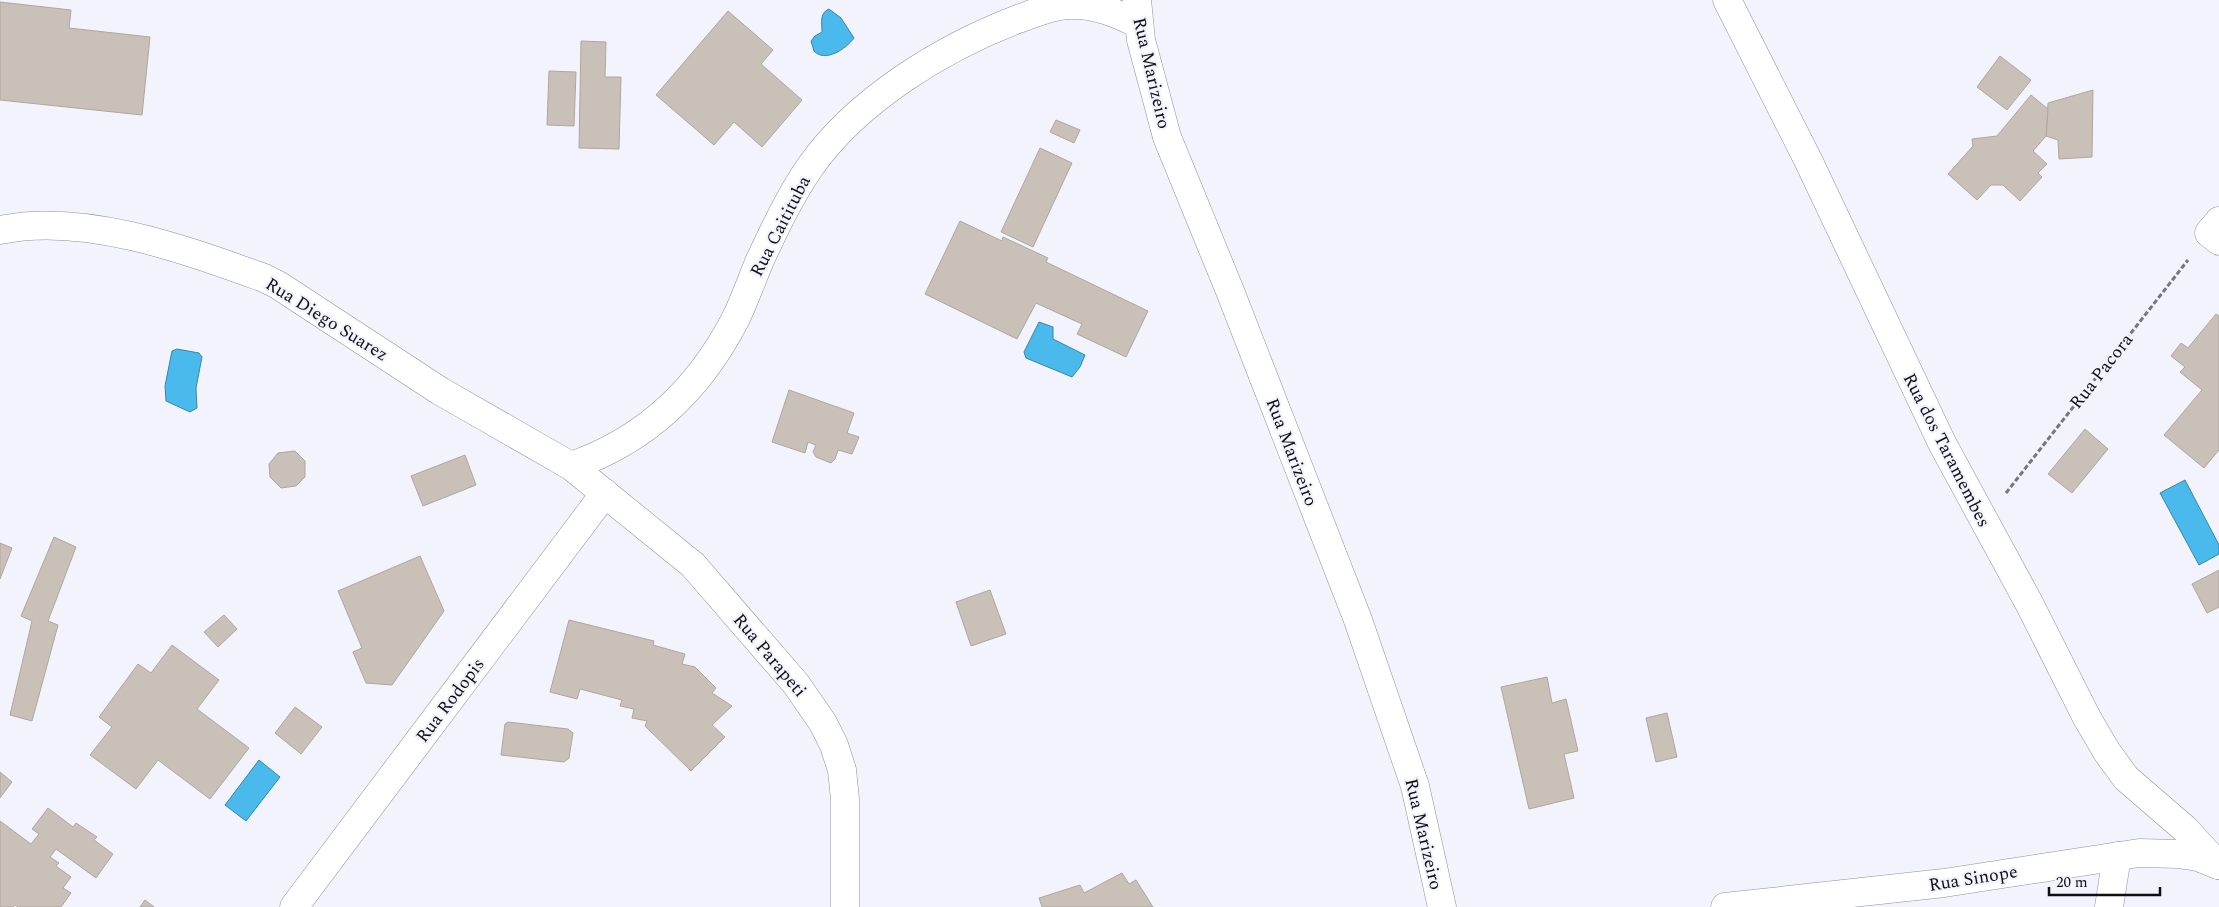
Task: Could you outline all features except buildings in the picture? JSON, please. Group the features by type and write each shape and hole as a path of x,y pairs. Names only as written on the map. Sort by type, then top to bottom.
{"street":[{"name":"Rua dos Taramembes","path":"1727,0 1809,162 1942,443 2029,603 2087,718 2107,752 2126,778 2185,829 2218,865"},
{"name":"Rua Caitituba","path":"572,466 592,459 629,439 678,402 696,382 716,353 736,317 787,203 811,166 840,131 880,96 963,44 1000,26 1040,11 1069,5 1091,6 1115,13 1137,6"},
{"name":"Rua Marizeiro","path":"1137,6 1149,76 1167,137 1230,291 1358,620 1394,722 1415,786 1442,907"},
{"name":"Rua Diego Suarez","path":"0,230 53,226 89,229 168,246 264,278 278,285 440,391 572,466"},
{"name":"Rua Parapeti","path":"572,466 693,565 796,684 823,723 834,745 842,770 845,799 845,907"},
{"name":"Rua Rodopis","path":"294,907 605,493"},
{"name":"Rua Sinope","path":"1725,907 1944,883 2139,853 2178,854 2198,857 2218,865"},
{"path":"2109,907 2117,856"}],"path":[{"name":"Rua Pacora","path":"1984,521 2216,232"}],"water":[{"path":"829,9 841,18 854,38 841,50 824,56 814,51 811,41 822,32 822,16"},
{"path":"1039,322 1053,327 1053,339 1085,355 1080,367 1072,377 1026,358 1024,352"},
{"path":"177,349 199,353 202,357 196,388 197,408 190,412 166,401 165,386 172,351"},
{"path":"2185,480 2219,545 2219,554 2199,565 2160,493"},
{"path":"259,760 280,777 246,821 225,805"}]}
